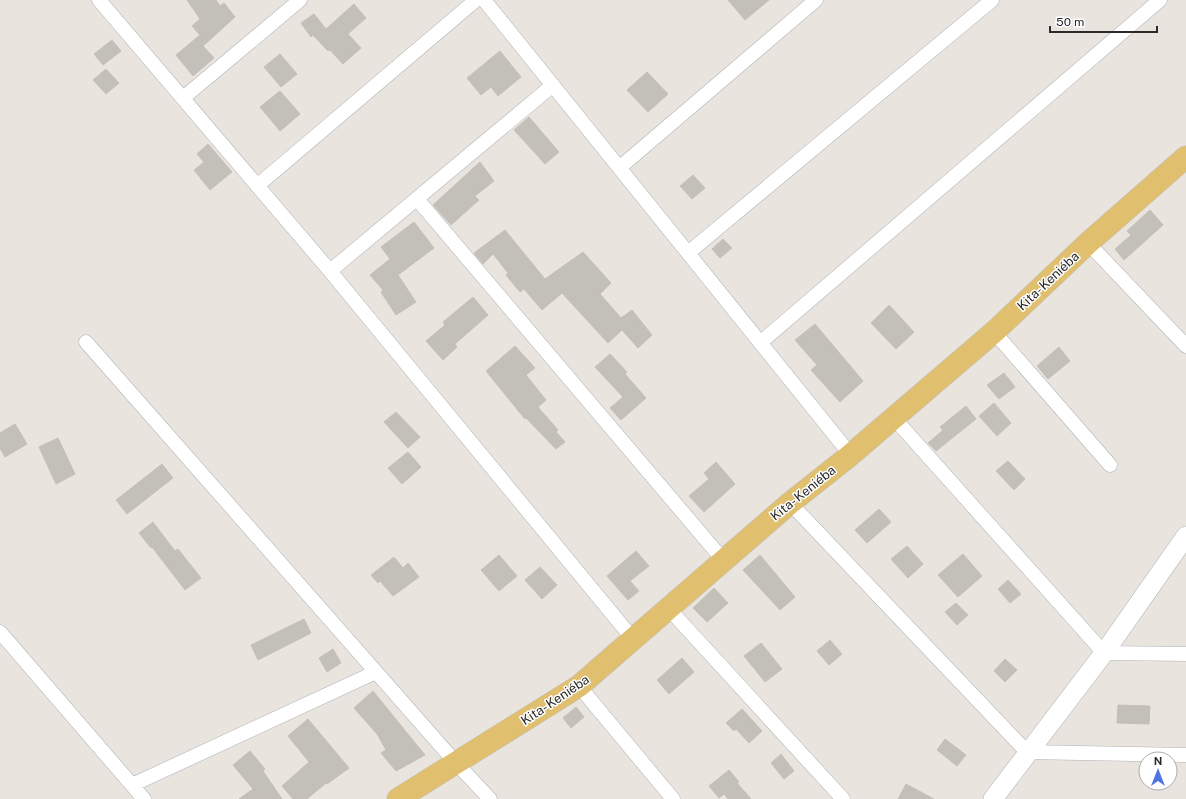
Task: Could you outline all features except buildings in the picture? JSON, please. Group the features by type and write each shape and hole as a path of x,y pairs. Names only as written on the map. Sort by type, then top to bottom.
{"main road":[{"name":"Kita- Keniéba","path":"398,799 457,764 579,686 790,503 994,332 1088,243 1186,157"}],"street":[{"path":"100,0 330,271 633,639"},
{"path":"183,98 300,0"},
{"path":"257,186 476,0"},
{"path":"484,0 850,454"},
{"path":"625,163 816,0"},
{"path":"688,253 992,0"},
{"path":"760,343 1160,0"},
{"path":"330,271 553,85"},
{"path":"417,198 724,561"},
{"path":"1088,243 1186,346"},
{"path":"994,332 1110,466"},
{"path":"86,342 457,764 490,799"},
{"path":"893,417 1104,653 1186,654"},
{"path":"790,503 1027,752 1186,755"},
{"path":"993,799 1027,752 1104,653 1186,536"},
{"path":"669,609 843,799"},
{"path":"0,632 144,799"},
{"path":"132,785 376,672"},
{"path":"579,686 673,799"}]}
